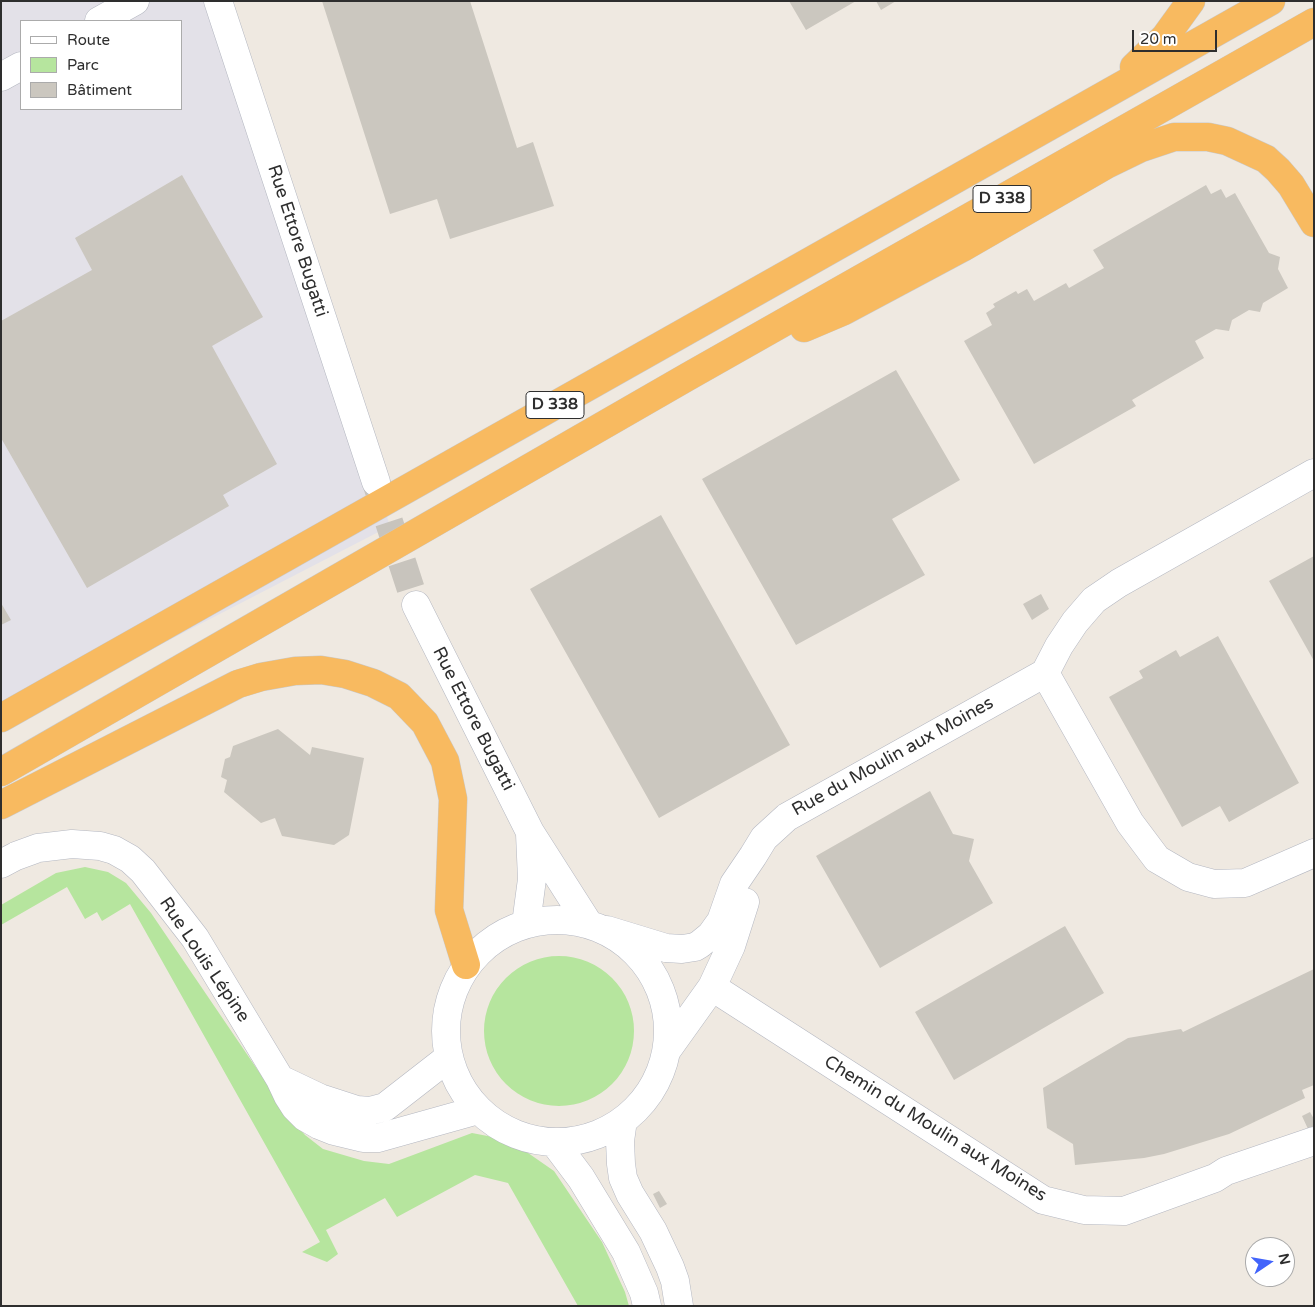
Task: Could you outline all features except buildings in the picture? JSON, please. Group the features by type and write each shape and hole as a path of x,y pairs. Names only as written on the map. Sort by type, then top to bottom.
{"highway":[{"path":"1108,93 1165,37 1191,1"},
{"name":"D 338","path":"1,718 1271,1"},
{"name":"D 338","path":"1,772 689,376 1314,22"},
{"path":"689,376 844,311 962,248 1106,165 1141,148 1174,138 1208,137 1227,141 1266,159 1291,185 1314,223"},
{"path":"1,804 238,684 261,677 295,671 321,670 345,674 373,683 399,696 425,723 445,761 453,799 448,910 466,965"}],"street":[{"path":"102,20 134,1"},
{"name":"Rue Ettore Bugatti","path":"218,1 376,482"},
{"path":"1,77 20,67"},
{"path":"1314,473 1119,583 1094,600 1064,638 1045,673 1130,823 1157,859 1188,877 1214,884 1245,883 1314,853"},
{"name":"Rue Ettore Bugatti","path":"416,605 530,832 597,927"},
{"name":"Rue du Moulin aux Moines","path":"753,856 744,909 731,946 712,987 667,1050 657,1081 638,1108 612,1128 582,1140 554,1142 544,1142 508,1132 478,1110 459,1086 448,1058 445,1025 451,994 466,965 486,943 511,928 539,920 568,919 666,948 682,949 695,947 711,935 721,922 734,884 764,838 786,817 1045,673"},
{"name":"Rue Ettore Bugatti","path":"526,924 532,879 530,832"},
{"name":"Rue Louis Lépine","path":"1,864 38,848 72,844 100,846 114,850 130,859 143,871 194,938 280,1079 288,1096 305,1117 334,1131 363,1138 378,1138 478,1110"},
{"path":"597,927 636,951 656,980 667,1014 667,1050"},
{"name":"Chemin du Moulin aux Moines","path":"712,987 1043,1200 1084,1210 1124,1211 1215,1178 1226,1171 1314,1141"},
{"path":"280,1079 320,1098 357,1110 370,1111 385,1108 448,1058"},
{"path":"623,1120 620,1141 623,1178 630,1194 653,1231 670,1267 675,1281 679,1306"},
{"path":"554,1142 581,1178 626,1252 644,1293 647,1306"}],"shaded area":[{"path":"1,1 218,1 390,526 1,727"}],"green space":[{"path":"85,867 108,872 126,883 151,913 291,1119 305,1135 323,1149 364,1161 389,1164 472,1133 503,1139 518,1146 554,1171 602,1242 625,1292 629,1306 578,1306 508,1183 475,1175 397,1217 385,1198 326,1230 338,1254 327,1262 302,1252 320,1242 130,904 102,921 97,912 85,919 67,887 1,925 1,905 56,873"},
{"path":"559,956 574,957 588,962 612,978 628,1002 633,1016 633,1046 628,1060 612,1084 588,1100 574,1105 559,1106 544,1105 530,1100 506,1084 490,1060 485,1046 484,1031 485,1016 490,1002 506,978 530,962 544,957"}],"tunnel":[{"path":"376,482 416,605"}]}
